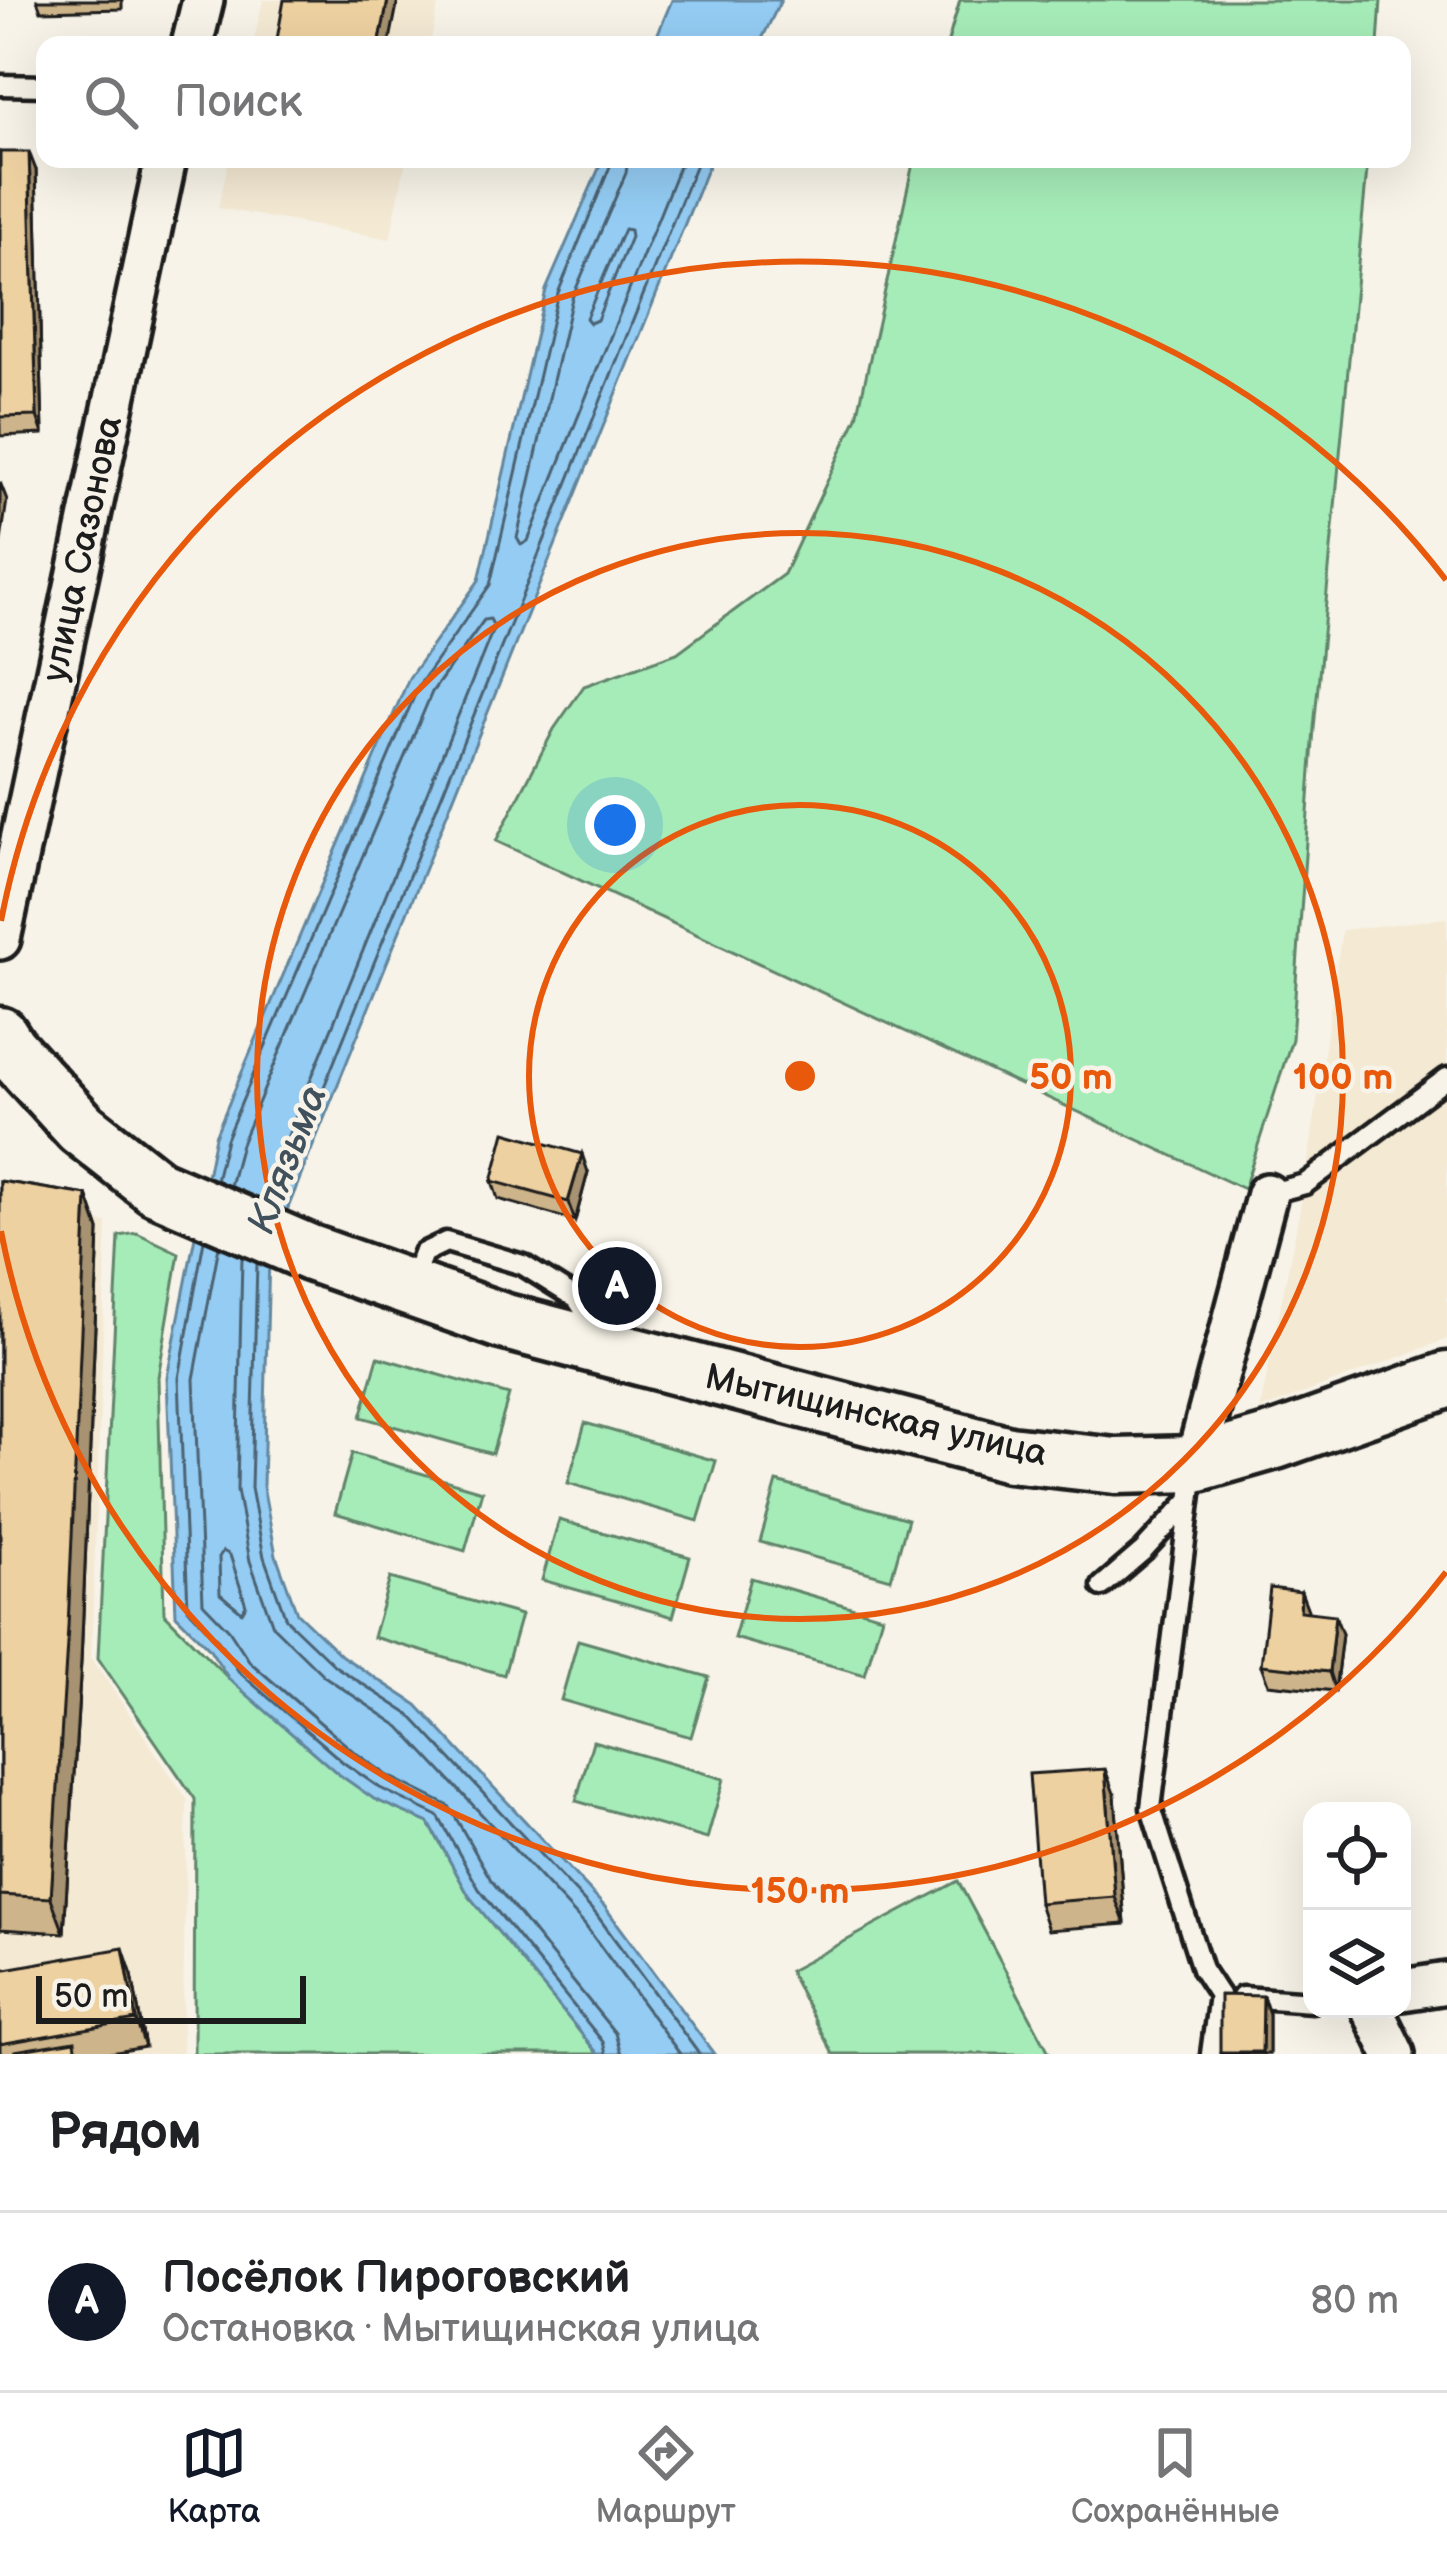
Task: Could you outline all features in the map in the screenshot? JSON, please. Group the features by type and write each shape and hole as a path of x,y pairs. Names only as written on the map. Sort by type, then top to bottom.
{"street":[{"name":"улица Сазонова","path":"0,938 164,168"},
{"name":"Мытищинская улица","path":"0,1035 81,1128 156,1186 310,1252 502,1322 1009,1454 1116,1466 1192,1483 1275,1441 1447,1380"},
{"path":"1192,1483 1267,1194"},
{"path":"1411,1989 1447,1983"},
{"path":"1376,2018 1394,2054"}],"lane":[{"path":"0,85 36,86"},
{"path":"1267,1194 1305,1184 1447,1078"},
{"path":"1102,1586 1144,1550 1192,1483"},
{"path":"1192,1483 1150,1808 1202,1969 1219,1995 1211,2054"},
{"path":"1219,1995 1303,2001"}],"shaded area":[{"path":"263,0 439,0 432,36 255,36"},
{"path":"227,168 404,168 390,239 218,208"},
{"path":"1447,918 1447,1339 1260,1410 1305,1184 1342,930"},
{"path":"0,1202 107,1223 91,1657 187,1799 182,2054 0,2054"}],"green space":[{"path":"960,0 1381,0 1379,36 950,36"},
{"path":"912,168 1367,168 1314,728 1292,1039 1244,1189 496,841 554,729 584,686 677,653 784,574 857,417"},
{"path":"137,1233 179,1253 158,1377 164,1613 229,1679 374,1799 429,1823 469,1896 598,2054 194,2054 195,1799 98,1658 119,1236"},
{"path":"378,1357 509,1395 492,1454 361,1417"},
{"path":"585,1423 716,1461 698,1521 568,1483"},
{"path":"352,1453 482,1491 465,1551 335,1513"},
{"path":"777,1482 908,1519 891,1579 760,1542"},
{"path":"559,1520 690,1557 673,1617 542,1580"},
{"path":"390,1578 521,1615 504,1675 373,1637"},
{"path":"751,1578 882,1616 865,1675 734,1638"},
{"path":"578,1640 709,1677 691,1737 561,1700"},
{"path":"593,1741 724,1779 707,1839 576,1801"},
{"path":"958,1881 1050,2054 833,2054 789,1971"}],"water":[{"path":"672,0 781,0 763,36 657,36"},
{"name":"Клязьма","path":"599,168 707,168 269,1255 263,1486 276,1555 297,1613 342,1656 417,1705 605,1907 714,2054 598,2054 469,1896 429,1823 374,1799 337,1773 229,1679 209,1648 176,1615 167,1377 215,1136 409,678 479,580 546,290"}],"building":[{"path":"284,0 388,0 381,36 278,36"},
{"path":"0,152 29,152 37,416 0,417"},
{"path":"505,1132 582,1154 568,1202 492,1181"},
{"path":"0,1181 87,1195 51,1898 0,1895"},
{"path":"1270,1588 1301,1592 1300,1611 1335,1615 1329,1672 1261,1665"},
{"path":"1105,1769 1115,1897 1039,1903 1029,1774"},
{"path":"123,1948 136,2020 0,2044 0,1970"},
{"path":"1220,1995 1263,1996 1262,2052 1220,2052"},
{"path":"75,2041 77,2054 15,2051"}],"place":[{"name":"Посёлок Пироговский","path":"617,1286"}]}
